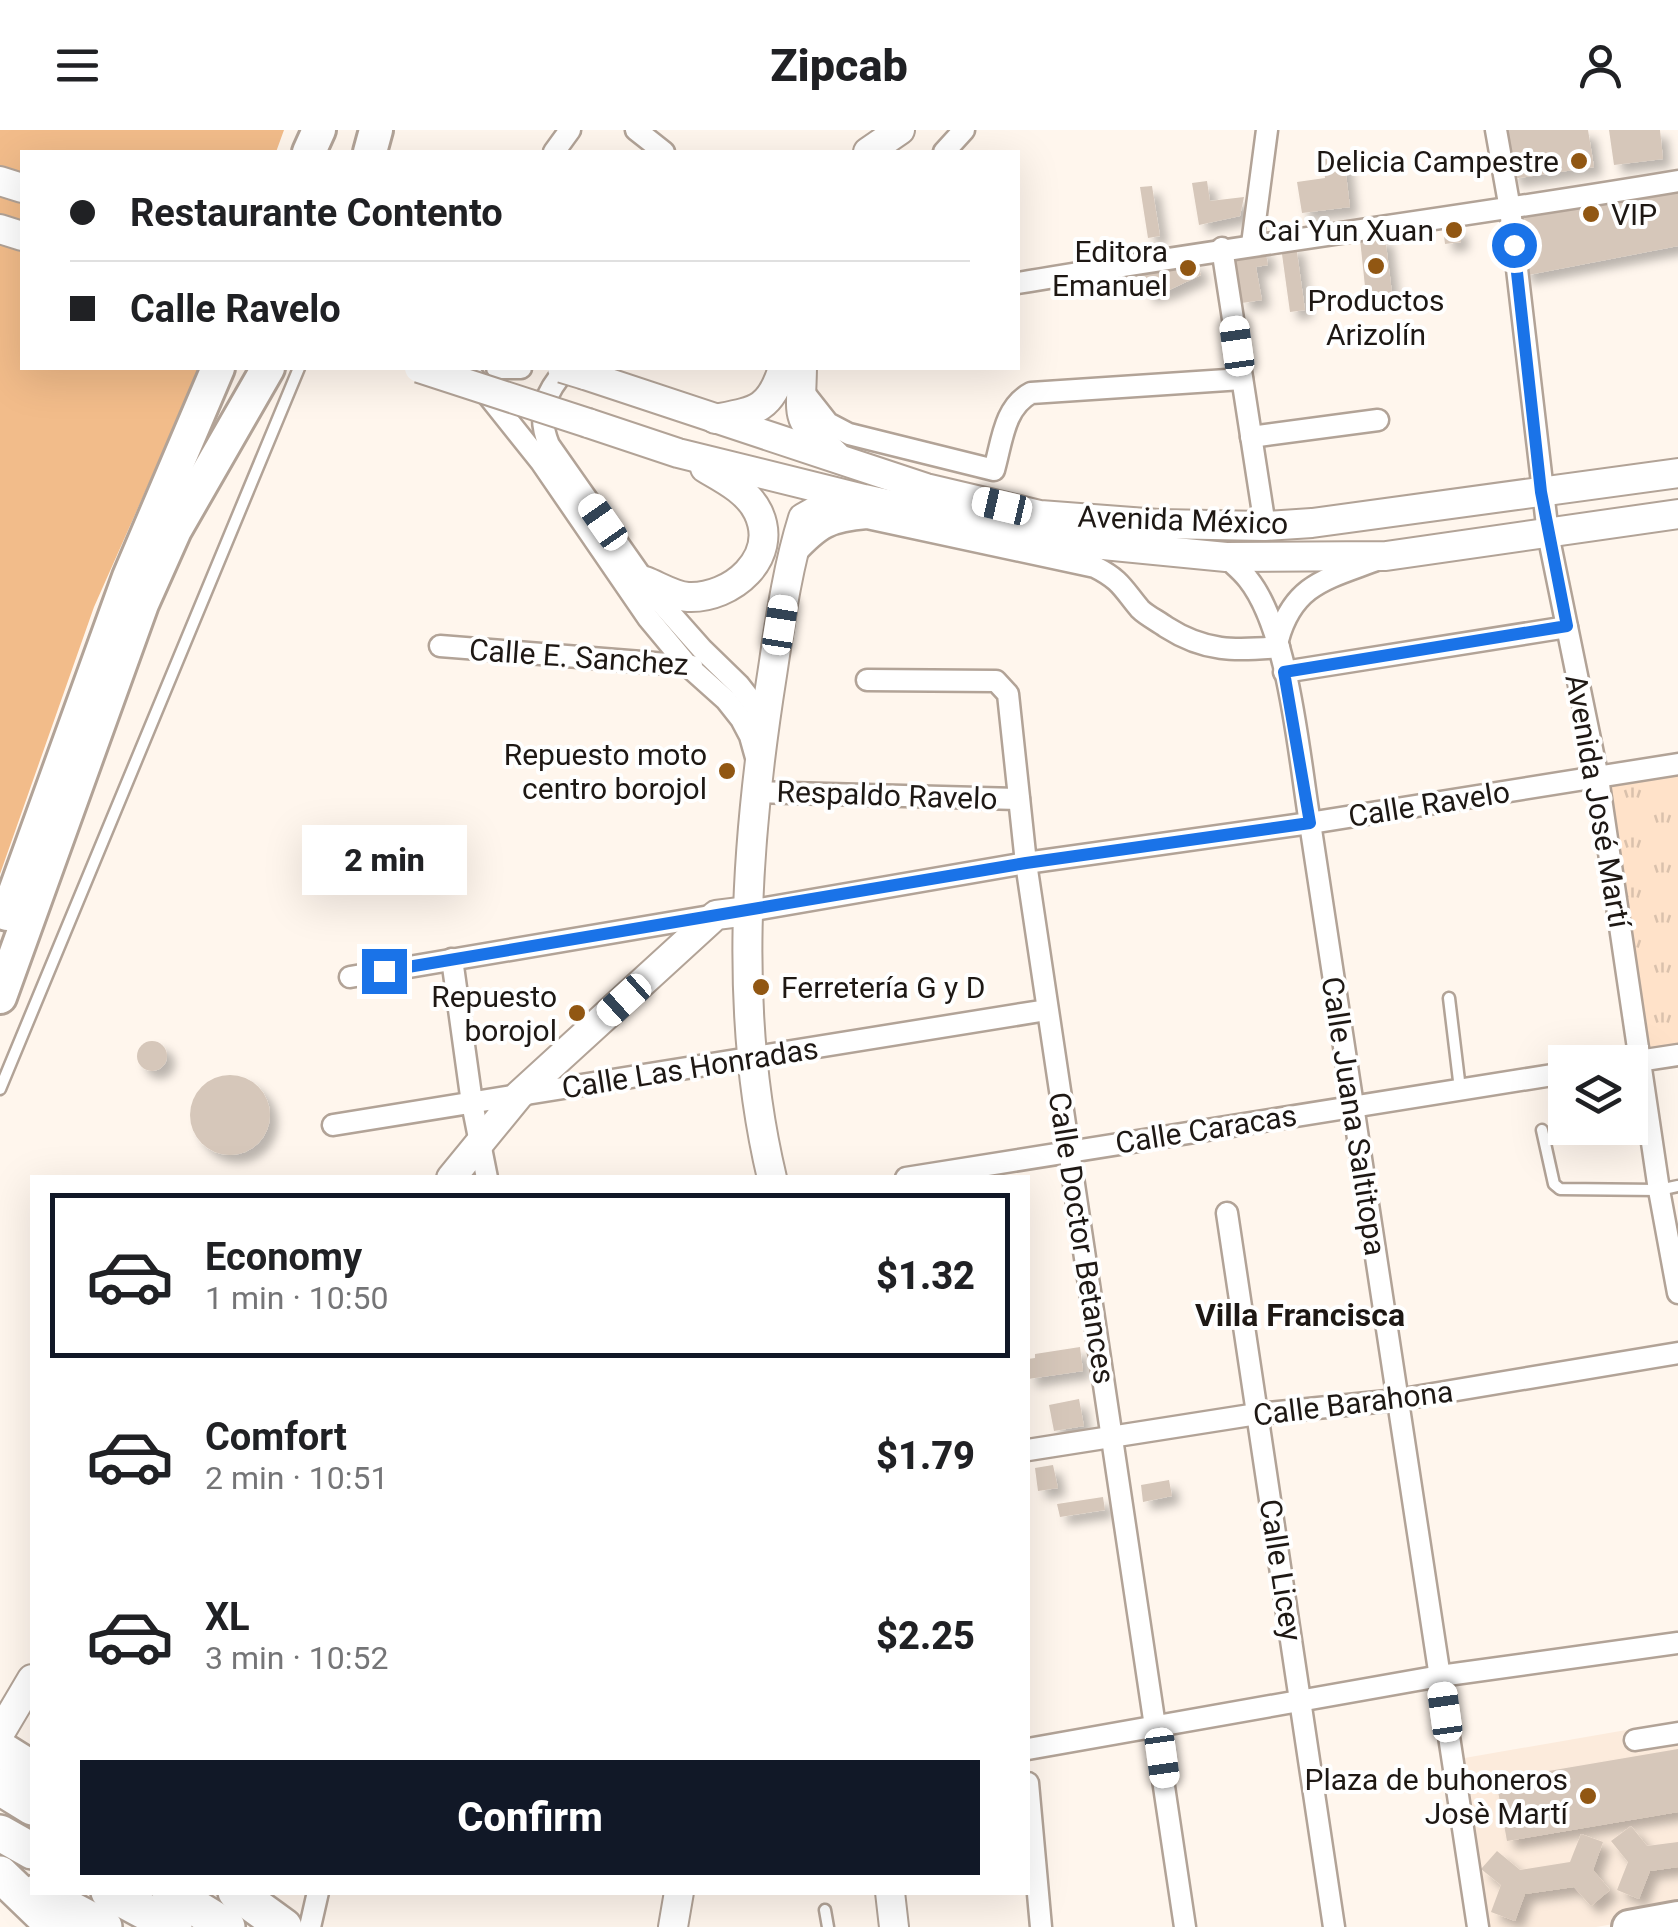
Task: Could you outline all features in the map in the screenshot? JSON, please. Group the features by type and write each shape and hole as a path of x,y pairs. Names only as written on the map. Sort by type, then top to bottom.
{"highway":[{"path":"15,1768 30,1803"},
{"path":"0,1833 30,1850"},
{"path":"0,1874 30,1889"},
{"path":"0,1874 55,1927"},
{"path":"43,1895 104,1927"},
{"path":"115,1895 174,1927"},
{"path":"175,1895 227,1927"},
{"path":"242,1895 284,1927"},
{"path":"1667,1927 1678,1922"}],"main road":[{"path":"871,150 900,130"},
{"path":"0,934 129,578 217,370"},
{"path":"0,997 142,604 175,530 267,370"},
{"name":"Avenida México","path":"426,370 678,452 864,499 1052,540 1226,557 1386,556 1678,514"},
{"name":"Avenida México","path":"571,370 926,488 1040,515 1160,524 1312,523 1678,473"},
{"path":"714,419 762,406 775,392 782,370"},
{"path":"802,379 799,413 806,427 840,460"},
{"path":"645,581 684,597 711,596 745,576 762,544 757,510 734,485 678,452"},
{"name":"Avenida México","path":"758,1120 752,1058 748,911 757,778 790,559 803,518 826,505 864,499"},
{"name":"Calle Ravelo","path":"716,915 748,911"},
{"path":"454,1175 519,1096 716,915"},
{"path":"752,1175 758,1120"},
{"path":"758,1120 771,1175"},
{"path":"0,1733 28,1694"},
{"path":"244,1895 309,1927"},
{"path":"673,1927 678,1895"},
{"path":"890,1895 894,1927"},
{"path":"1629,1927 1678,1922"}],"street":[{"path":"636,130 661,150"},
{"path":"946,150 964,130"},
{"path":"1252,244 1267,130"},
{"name":"Avenida José Martí","path":"1496,130 1510,210 1541,492 1598,778 1633,1045"},
{"path":"1020,283 1222,248 1510,210 1678,182"},
{"path":"1222,248 1265,526"},
{"path":"468,370 526,443 648,618 688,666 741,718 750,736 757,778"},
{"path":"571,370 553,384 544,402 541,426 549,445 645,581 757,708 764,723"},
{"path":"802,379 828,423 849,434 994,470 1010,412 1018,400 1031,393 1242,379"},
{"path":"1251,436 1378,420"},
{"path":"790,559 819,530 836,520 866,518 1096,567 1116,577 1141,610 1184,638 1218,650 1278,643 1284,617 1296,598 1318,582 1386,556"},
{"name":"Calle Juana Saltitopa","path":"1226,557 1248,580 1278,643 1284,672 1478,1927"},
{"path":"1284,672 1567,626"},
{"name":"Calle E. Sanchez","path":"440,646 688,666 718,665"},
{"name":"Calle Doctor Betances","path":"867,680 996,681 1008,694 1047,1010 1185,1927"},
{"name":"Calle Ravelo","path":"748,911 1026,863 1310,823 1678,764"},
{"name":"Respaldo Ravelo","path":"757,778 1018,799"},
{"name":"Calle Ravelo","path":"350,977 716,915"},
{"path":"452,959 486,1175"},
{"name":"Calle Las Honradas","path":"333,1125 1047,1010"},
{"path":"1648,1060 1678,1055"},
{"name":"Calle Caracas","path":"925,1175 1548,1075"},
{"name":"Avenida José Martí","path":"1648,1110 1669,1188 1678,1294"},
{"name":"Calle Licey","path":"1227,1213 1334,1927"},
{"name":"Calle Barahona","path":"1030,1450 1258,1414 1397,1400 1678,1353"},
{"path":"1030,1749 1440,1676 1678,1643"},
{"path":"1635,1740 1678,1733"},
{"path":"1030,1804 1042,1927"},
{"path":"309,1927 317,1895"}],"lane":[{"path":"0,1090 297,370"},
{"path":"1449,998 1460,1089"},
{"path":"1542,1130 1554,1184 1560,1189 1669,1188"},
{"path":"826,1910 828,1927"}],"shaded area":[{"path":"0,130 284,130 277,150 20,150 20,370 199,370 94,607 0,874"},
{"path":"1678,1721 1678,1913 1596,1927 1482,1927 1453,1760"}],"green space":[{"path":"1678,764 1678,1054 1648,1060 1648,1045 1639,1045 1598,778"}],"building":[{"path":"1505,130 1588,130 1594,167 1512,179"},
{"path":"1609,130 1660,130 1663,159 1614,165"},
{"path":"1344,157 1350,207 1302,213 1297,182 1325,178 1323,159"},
{"path":"1207,181 1210,201 1244,197 1240,216 1199,225 1192,183"},
{"path":"1152,186 1160,236 1148,238 1140,187"},
{"path":"1678,190 1678,246 1523,276 1519,213"},
{"path":"1459,226 1461,242 1445,244 1443,228"},
{"name":"Productos Arizolín","path":"1385,236 1392,293 1366,296 1360,239"},
{"path":"1296,245 1305,310 1290,312 1281,247"},
{"path":"1265,248 1268,265 1256,267 1262,300 1242,303 1233,253"},
{"path":"1196,261 1201,275 1146,296 1140,271"},
{"path":"152,1041 163,1045 167,1056 163,1067 152,1071 141,1067 137,1056 141,1045"},
{"path":"230,1075 245,1078 258,1087 267,1100 267,1130 258,1143 245,1152 230,1155 215,1152 202,1143 193,1130 190,1115 193,1100 202,1087 215,1078"},
{"path":"1080,1347 1083,1371 1030,1379 1030,1359 1035,1354"},
{"path":"1079,1399 1084,1426 1054,1431 1049,1405"},
{"path":"1053,1465 1058,1488 1038,1491 1035,1468"},
{"path":"1169,1480 1172,1496 1143,1502 1141,1485"},
{"path":"1103,1497 1105,1510 1060,1517 1057,1504"},
{"name":"Plaza de buhoneros Josè Martí","path":"1678,1749 1678,1812 1507,1841 1496,1780"},
{"path":"1631,1826 1647,1846 1678,1842 1678,1867 1650,1871 1639,1899 1617,1890 1628,1862 1611,1841"},
{"path":"1581,1834 1603,1842 1593,1870 1610,1890 1591,1906 1574,1887 1525,1894 1515,1921 1491,1912 1501,1885 1481,1869 1497,1851 1520,1870 1570,1862"}],"place":[{"name":"Delicia Campestre","path":"1579,161"},
{"name":"VIP","path":"1591,214"},
{"name":"Cai Yun Xuan","path":"1454,230"},
{"name":"Productos Arizolín","path":"1376,266"},
{"name":"Editora Emanuel","path":"1188,268"},
{"name":"Repuesto moto centro borojol","path":"727,771"},
{"name":"Ferretería G y D","path":"761,987"},
{"name":"Repuesto borojol","path":"577,1013"},
{"name":"Plaza de buhoneros Josè Martí","path":"1588,1796"}],"district":[{"name":"Villa Francisca","path":"1300,1315"}],"route":[{"path":"384,971 1026,863 1310,823 1284,672 1567,626 1541,492 1514,245"}]}
